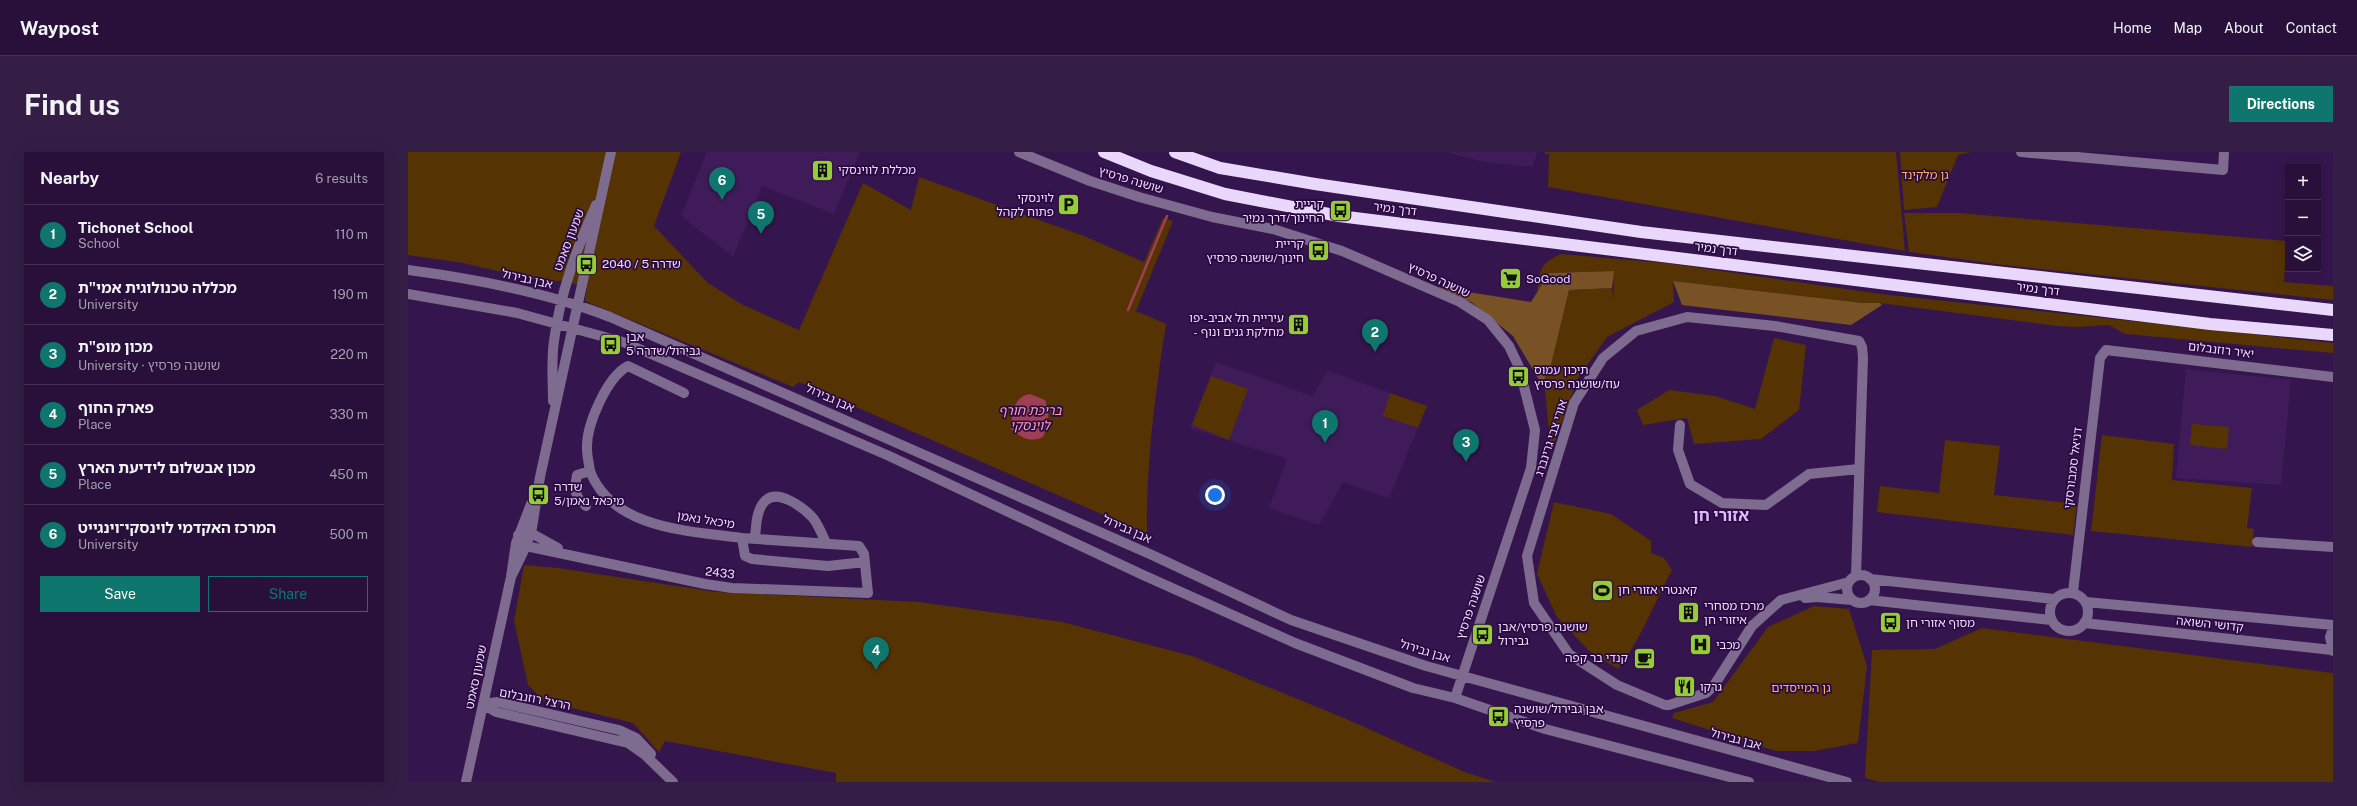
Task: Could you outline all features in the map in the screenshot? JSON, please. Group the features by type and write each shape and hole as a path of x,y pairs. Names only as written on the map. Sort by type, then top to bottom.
{"highway":[{"name":"דרך נמיר","path":"1104,152 1151,171 1225,194 1339,216 2210,324 2333,335"},
{"name":"דרך נמיר","path":"1174,152 1220,168 1315,184 1641,232 2333,310"}],"street":[{"name":"שמעון סאמט","path":"511,577 531,533 540,477 574,327 611,152"},
{"name":"שושנה פרסיץ","path":"1019,152 1090,181 1139,197 1212,217 1273,229 1342,251 1434,289 1460,302 1488,320 1509,346 1519,367 1534,430 1531,468 1455,698"},
{"path":"2021,152 2223,170 2224,152"},
{"name":"שמעון סאמט","path":"551,429 553,351 557,323 575,254 606,180"},
{"name":"אבן גבירול","path":"408,270 469,280 578,305 782,391 1152,555 1291,620 1462,676 1847,782"},
{"path":"408,294 483,306 574,327 623,342 887,455 1143,575 1295,643 1413,688 1455,698 1545,729 1749,782"},
{"name":"אורי צבי גרינברג","path":"1687,317 1775,326 1859,341 1862,347 1863,357 1860,469 1852,579 1781,600 1752,626 1713,687 1706,694 1665,705 1617,685 1568,654 1534,603 1527,556 1574,403 1603,358 1636,331 1687,317"},
{"name":"יאיר רוזנבלום","path":"2106,350 2333,377"},
{"name":"דניאל סמבורסקי","path":"2072,592 2100,358 2106,350"},
{"name":"מיכאל נאמן","path":"684,393 628,366 618,371 597,407 590,431 587,449 590,470 595,483 612,504 631,515 683,531 742,538 745,556 752,559 828,566 865,562"},
{"path":"1680,425 1678,450 1690,484 1722,502 1766,505 1809,474 1860,469"},
{"path":"586,506 578,499 574,489 577,475 590,470"},
{"name":"שמעון סאמט","path":"466,782 511,577 518,535 540,477"},
{"path":"755,539 760,508 766,500 773,496 783,498 801,507 820,529 826,543"},
{"path":"526,546 518,535 531,533"},
{"name":"2433","path":"531,533 573,554"},
{"path":"742,538 859,546 864,554 865,562"},
{"path":"2257,542 2333,548"},
{"name":"2433","path":"526,546 573,554 627,568 718,586 868,593 865,562"},
{"path":"1852,600 1847,590 1852,579 1864,576 1870,579 2054,599"},
{"path":"1869,600 1874,590 1870,579"},
{"path":"2072,592 2078,594 2086,602 2088,613 2084,624 2080,628 2067,631 2055,625 2051,620 2050,609 2054,599 2062,593 2072,592"},
{"path":"1781,600 1817,597 1852,600 1862,603 1869,600 2051,620"},
{"name":"קדושי השואה","path":"2086,602 2333,626"},
{"name":"קדושי השואה","path":"2084,624 2333,650"},
{"path":"2333,629 2330,638 2333,650"},
{"name":"הרצל רוזנבלום","path":"483,704 496,712 628,743 664,772 673,782"}],"shaded area":[{"path":"707,152 860,152 834,214 762,186 733,257 681,216"},
{"path":"1446,152 1537,152 1533,167 1484,162"},
{"path":"1614,271 1612,288 1569,290 1551,365 1544,380 1539,380 1513,336 1471,302 1437,287 1531,302 1549,273"},
{"path":"1673,281 1863,303 1880,303 1882,305 1851,325 1682,305"},
{"path":"1216,362 1312,396 1328,371 1427,406 1389,498 1343,482 1319,525 1269,508 1287,459 1190,428"},
{"path":"2186,369 2291,380 2281,485 2176,478"}],"green space":[{"path":"408,152 681,152 654,226 708,283 741,304 799,330 863,183 911,210 919,177 1084,236 1144,262 1163,218 1173,221 1136,311 1166,324 1152,429 1148,482 1147,534 799,382 793,387 585,301 587,288 564,281 554,281 549,283 463,263 408,255"},
{"path":"1545,152 1896,152 1905,251 1548,187 1549,153 1545,155"},
{"name":"גן מלקינד","path":"1900,152 1971,152 1958,155 1937,207 1904,210"},
{"path":"1904,213 1958,213 2285,241 2284,282 2333,286 2333,300 2004,265 1909,252"},
{"path":"1561,254 1666,263 1881,294 2333,343 2333,353 2125,334 2109,325 2078,327 2057,326 1880,303 1863,303 1673,281 1674,302 1607,337 1578,378 1551,452 1544,380 1551,365 1569,290 1612,288 1614,299 1613,271 1549,273 1537,292 1542,268 1548,261"},
{"path":"1774,338 1806,345 1799,410 1761,439 1694,444 1687,418 1643,425 1637,410 1669,390 1715,396 1755,409"},
{"path":"1211,376 1248,389 1229,440 1192,425"},
{"path":"1390,393 1427,406 1418,428 1383,416"},
{"path":"2192,424 2229,427 2227,449 2190,445"},
{"path":"2102,435 2174,444 2172,480 2252,488 2247,528 2254,529 2252,547 2091,531"},
{"path":"1945,440 2000,446 1994,495 2077,504 2073,535 1877,512 1880,486 1939,493"},
{"name":"קאנטרי אזורי חן","path":"1554,502 1611,514 1651,541 1651,553 1664,558 1672,570 1634,646 1618,669 1589,651 1557,617 1537,574"},
{"path":"524,565 558,568 716,592 919,602 1062,622 1192,656 1344,718 1467,773 1496,782 836,782 836,773 665,741 659,752 633,723 544,701 528,685 514,621"},
{"name":"גן המייסדים","path":"1814,606 1849,609 1867,666 1858,743 1814,751 1776,751 1672,718 1674,713 1713,702 1768,627"},
{"path":"1982,628 2333,673 2333,782 1880,782 1865,778 1872,650 1935,649"}],"water":[{"name":"בריכת חורף לוינסקי","path":"1030,394 1045,400 1048,410 1048,423 1043,437 1034,440 1026,439 1011,429 1014,407 1020,398"}],"waterway":[{"path":"1128,310 1167,216"}],"place":[{"name":"מכללת לווינסקי","path":"822,170"},
{"name":"המרכז האקדמי לוינסקי־וינגייט","path":"722,200"},
{"name":"לוינסקי פתוח לקהל","path":"1069,205"},
{"name":"קריית החינוך/דרך נמיר","path":"1340,211"},
{"name":"מכון אבשלום לידיעת הארץ","path":"761,234"},
{"name":"קריית חינוך/שושנה פרסיץ","path":"1319,251"},
{"name":"שדרה 5 / 2040","path":"587,264"},
{"name":"SoGood","path":"1511,279"},
{"name":"עיריית תל אביב-יפו - מחלקת גנים ונוף","path":"1299,325"},
{"name":"אבן גבירול/שדרה 5","path":"610,344"},
{"name":"מכללה טכנולוגית אמי\"ת","path":"1375,352"},
{"name":"תיכון עמוס עוז/שושנה פרסיץ","path":"1519,377"},
{"name":"Tichonet School","path":"1325,443"},
{"name":"מכון מופ\"ת","path":"1466,462"},
{"name":"שדרה 5/מיכאל נאמן","path":"539,494"},
{"name":"קאנטרי אזורי חן","path":"1603,590"},
{"name":"מרכז מסחרי איזורי חן","path":"1688,613"},
{"name":"מסוף אזורי חן","path":"1891,623"},
{"name":"שושנה פרסיץ/אבן גבירול","path":"1483,634"},
{"name":"מכבי","path":"1701,645"},
{"name":"קנדי בר קפה","path":"1644,658"},
{"name":"פארק החוף","path":"876,670"},
{"name":"גרקו","path":"1685,687"},
{"name":"אבן גבירול/שושנה פרסיץ","path":"1499,716"}],"district":[{"name":"אזורי חן","path":"1721,515"}]}
